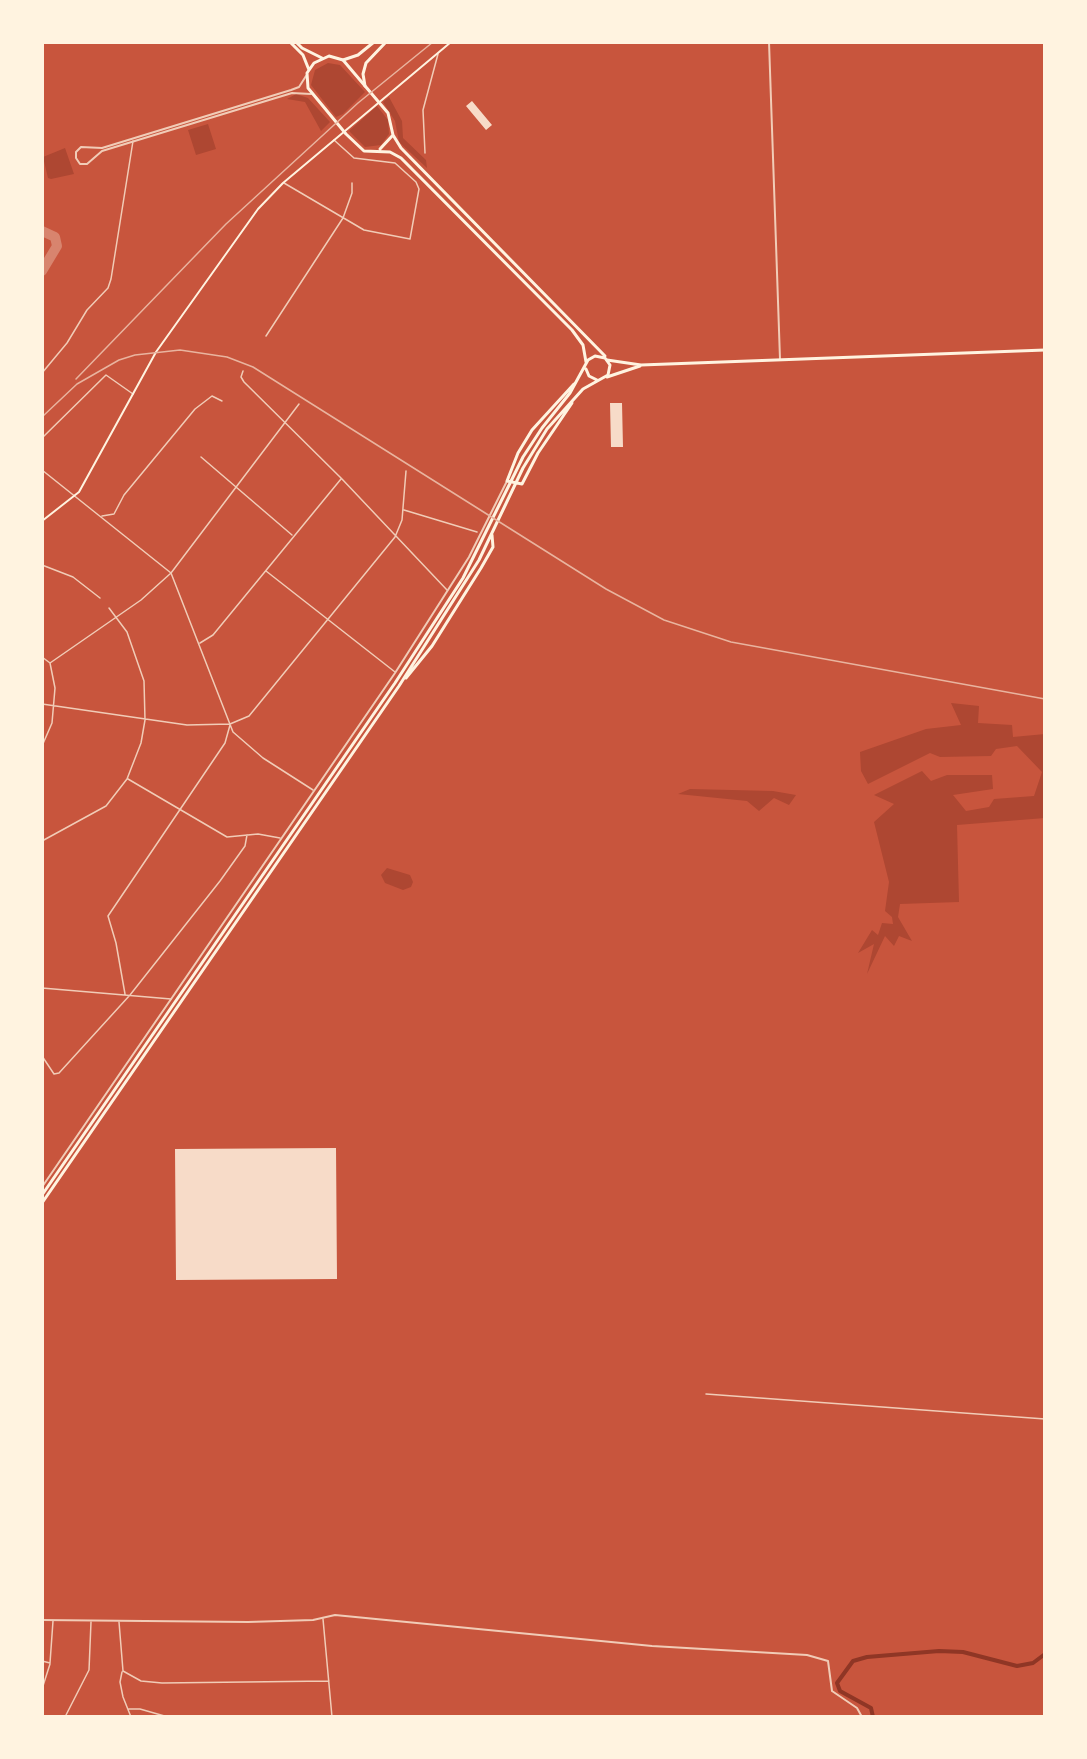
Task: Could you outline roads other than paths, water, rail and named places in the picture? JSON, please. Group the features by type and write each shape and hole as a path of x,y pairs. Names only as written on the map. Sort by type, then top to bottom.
{"main road":[{"path":"290,42 303,55 309,70"},
{"path":"296,42 307,51 322,58"},
{"path":"343,60 358,55 374,42"},
{"path":"367,88 363,74 366,63 386,42"},
{"path":"42,520 75,497 156,352 258,209 283,183 451,42"},
{"path":"600,380 589,376 583,345 572,330 401,158 390,152 364,151 311,94 306,76 322,58 329,56 343,60 392,122 393,135 401,148 430,180 598,347 610,369 605,378"},
{"path":"379,150 388,144 393,135"},
{"path":"42,1195 395,683 487,538 518,467 542,428 579,380 586,365 595,356 641,366 1045,350"},
{"path":"42,1203 399,687 466,581 523,468 547,429 578,394 600,380 641,366"},
{"path":"578,394 543,445 522,484 507,481 518,453 532,430 579,380"},
{"path":"399,687 423,659 487,558 493,542 491,534 484,529"}],"street":[{"path":"769,42 780,359"},
{"path":"425,153 423,110 439,51"},
{"path":"306,76 296,88 133,140 100,152 84,165 76,158 79,148 100,149 133,140 292,93 311,94"},
{"path":"283,183 364,230 410,239 419,189 416,182 395,163 354,158 334,139"},
{"path":"42,373 68,343 87,310 108,288 133,140"},
{"path":"90,148 93,158"},
{"path":"266,336 343,218 352,193 352,183"},
{"path":"243,371 241,377 244,382 342,479 394,537 448,591"},
{"path":"42,438 106,375 134,394"},
{"path":"101,517 114,514 124,495 199,405 212,396 222,401"},
{"path":"50,663 117,616 171,573 299,405"},
{"path":"201,457 293,536"},
{"path":"42,470 171,573 236,736 263,758 314,791"},
{"path":"42,704 188,725 230,724 249,716 394,537 403,510 406,471"},
{"path":"200,643 213,635 342,479"},
{"path":"42,1187 395,672 448,591 484,529 507,481"},
{"path":"403,510 477,532"},
{"path":"42,564 73,577 100,598"},
{"path":"266,571 395,672"},
{"path":"42,841 106,806 127,779 141,743 145,720 144,681 127,632 109,608"},
{"path":"42,657 50,663 55,688 52,723 42,746"},
{"path":"125,994 116,944 108,916 225,743 230,724"},
{"path":"127,779 227,837 269,835 282,838"},
{"path":"42,1056 54,1074 59,1073 130,995 239,856 247,835"},
{"path":"42,988 171,999"},
{"path":"705,1394 1045,1419"},
{"path":"42,1620 248,1622 322,1618 335,1615 652,1646 807,1655 828,1661 832,1691 857,1708 862,1717"},
{"path":"322,1618 332,1717"},
{"path":"42,1689 50,1663 53,1621"},
{"path":"65,1717 89,1670 91,1621"},
{"path":"119,1622 123,1671 120,1682 131,1717"},
{"path":"42,1660 50,1663"},
{"path":"123,1671 141,1681 162,1683 329,1681"},
{"path":"128,1709 140,1709 168,1717"}],"waterway":[{"path":"873,1717 871,1708 840,1691 837,1683 853,1661 867,1657 939,1651 963,1652 1017,1666 1033,1663 1045,1654"}],"railway":[{"path":"76,379 226,224 358,103 433,42"},
{"path":"42,417 77,384 119,360 135,355 180,350 227,357 253,367 606,589 664,620 731,642 1045,699"}]}
